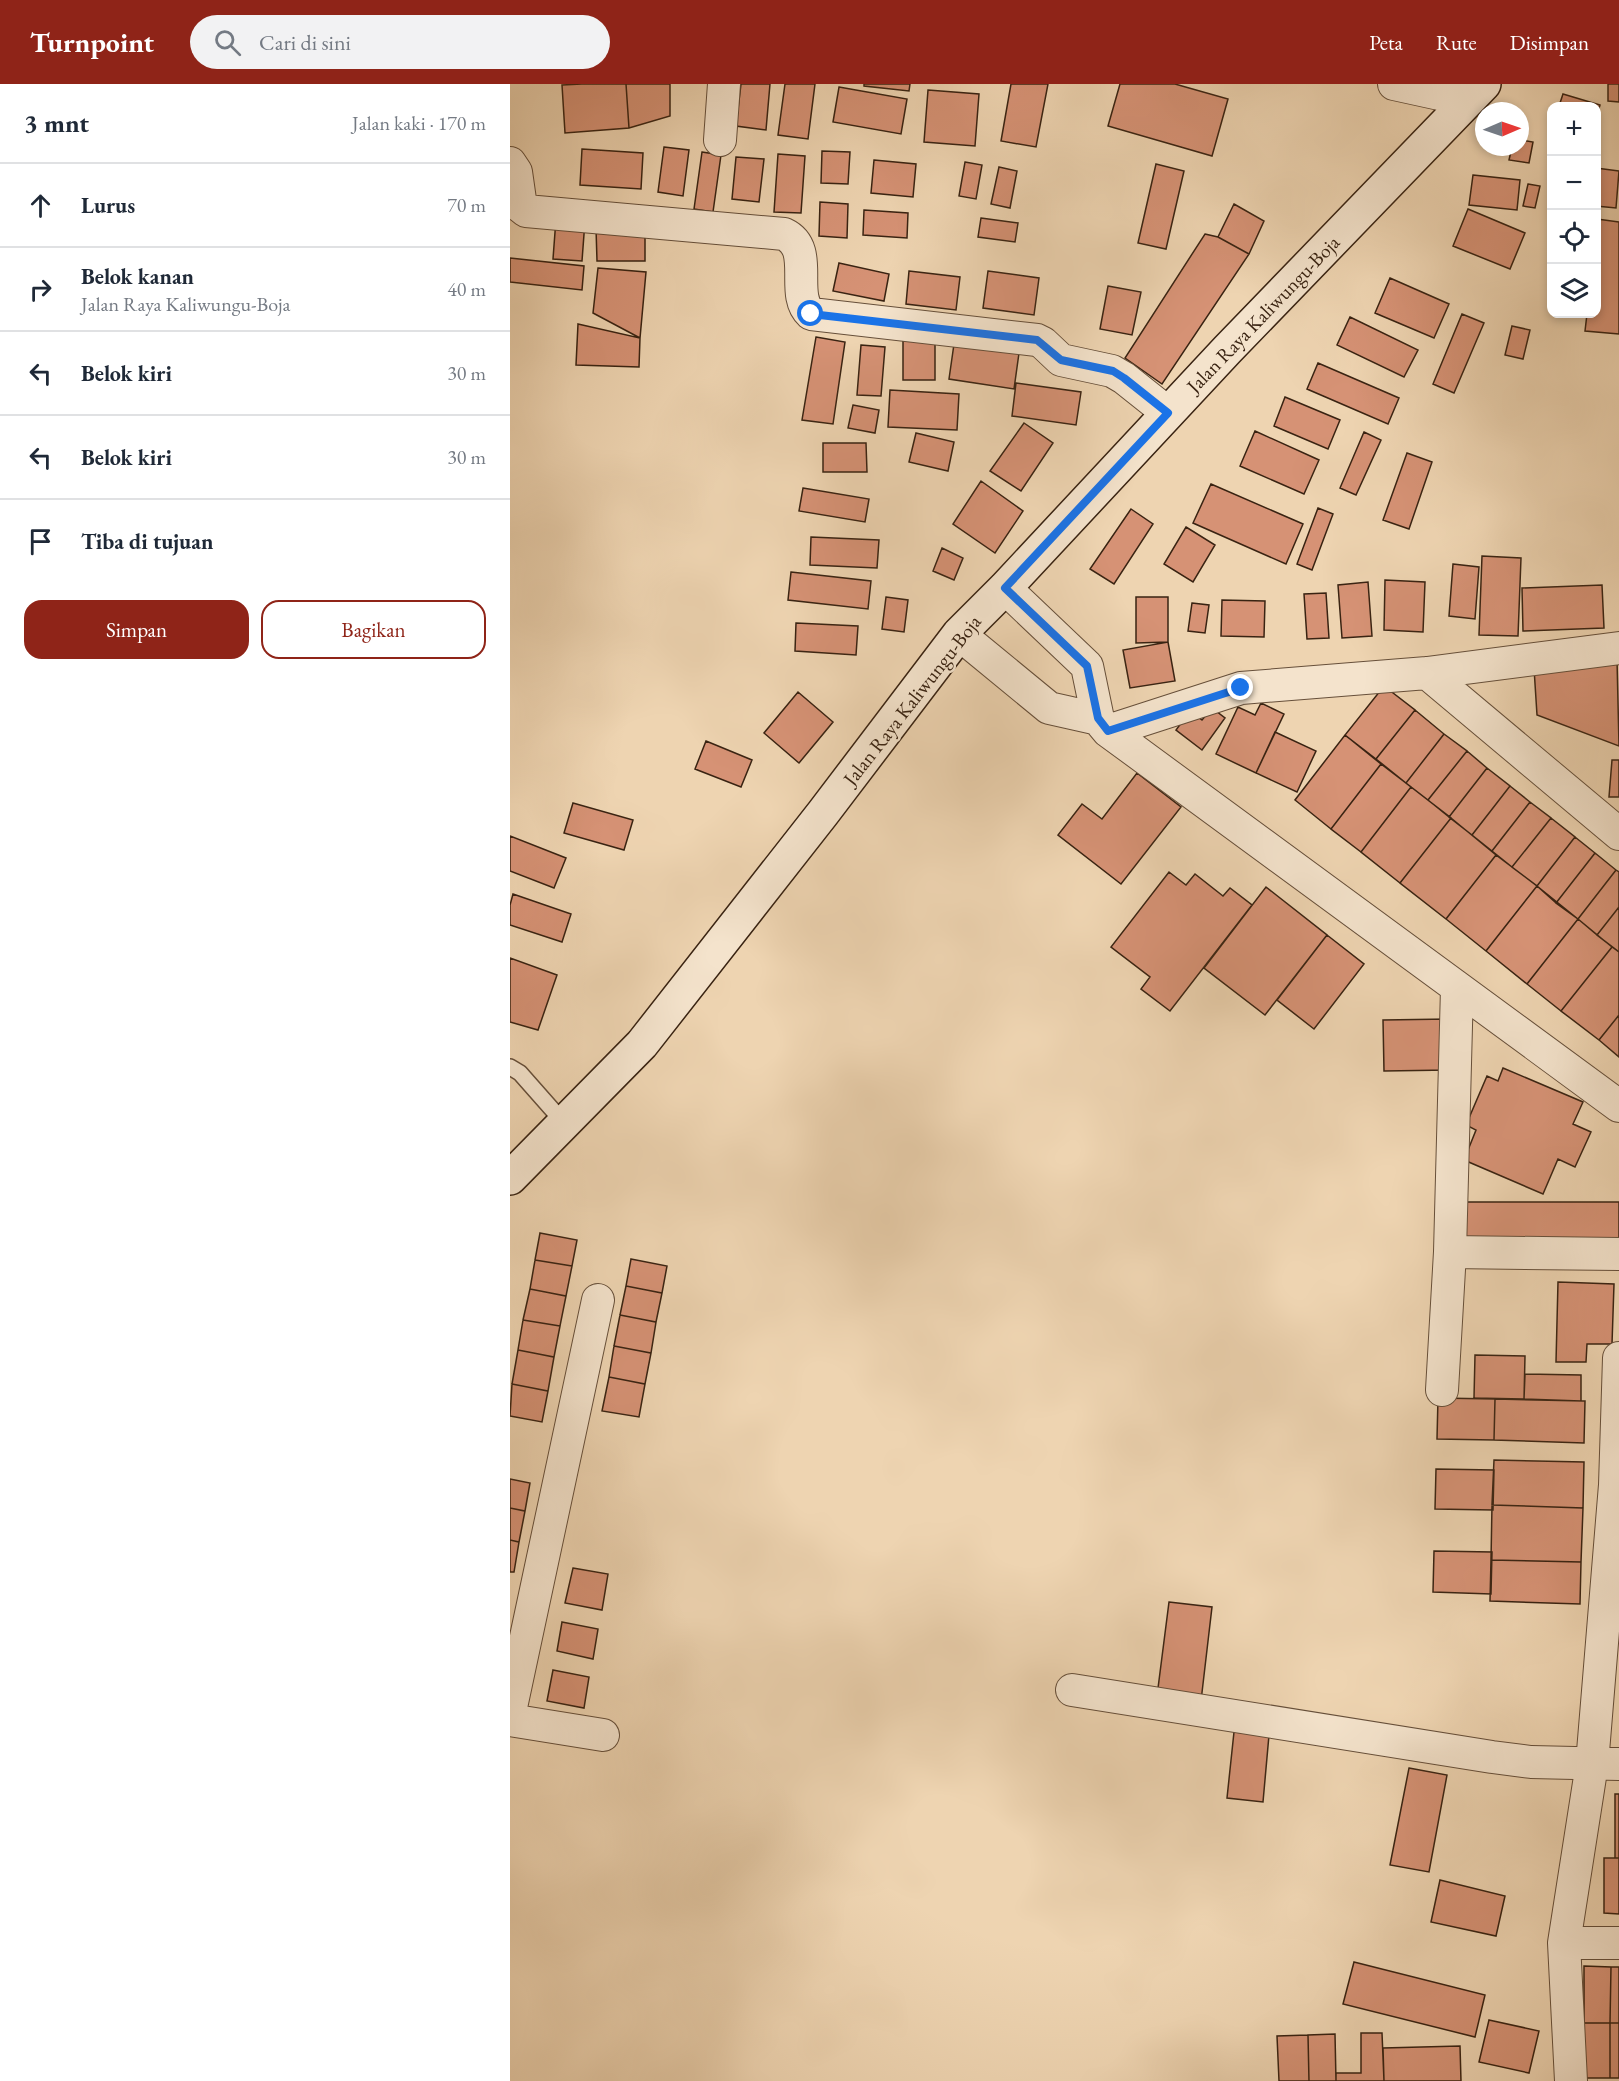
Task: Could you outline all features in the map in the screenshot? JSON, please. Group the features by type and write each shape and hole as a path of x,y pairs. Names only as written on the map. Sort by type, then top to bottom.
{"main road":[{"name":"Jalan Raya Kaliwungu-Boja","path":"510,1178 642,1044 823,813 959,634 1475,92"}],"street":[{"path":"720,140 724,84"},
{"path":"1394,84 1475,92"},
{"path":"510,162 516,172 521,207 526,211 784,234 794,240 799,247 804,302 811,314 1037,340 1061,360 1113,371 1168,413"},
{"path":"1005,588 1087,666 1103,725"},
{"path":"959,634 1049,708 1103,725 1619,1106"},
{"path":"1103,725 1241,688 1427,673 1619,648"},
{"path":"1427,673 1619,834"},
{"path":"1442,1390 1450,1252 1457,988"},
{"path":"1450,1252 1619,1254"},
{"path":"510,1712 598,1300"},
{"path":"1571,2081 1564,1943 1605,1764 1617,1486 1619,1358"},
{"path":"1072,1690 1492,1757 1531,1762 1605,1764"},
{"path":"510,1720 603,1735"},
{"path":"1564,1943 1619,1943"}],"lane":[{"path":"510,1067 520,1073 565,1124"}],"building":[{"path":"626,84 629,128 565,133 562,85"},
{"path":"626,84 670,84 670,116 629,128"},
{"path":"741,84 770,84 766,130 736,126"},
{"path":"785,84 815,84 808,139 778,135"},
{"path":"864,84 910,84 909,91 864,86"},
{"path":"1011,84 1048,84 1036,147 1001,141"},
{"path":"1120,84 1175,84 1228,99 1212,156 1108,126"},
{"path":"1608,84 1619,84 1619,102 1608,101"},
{"path":"839,87 907,99 901,134 833,122"},
{"path":"928,90 979,94 975,146 924,142"},
{"path":"1563,94 1590,102 1560,102"},
{"path":"1529,141 1533,142 1529,163 1509,160 1510,156 1529,156"},
{"path":"664,147 689,150 683,196 658,192"},
{"path":"582,149 643,153 641,189 580,185"},
{"path":"822,151 850,152 848,184 821,183"},
{"path":"702,152 721,155 713,212 694,209"},
{"path":"778,154 805,156 801,213 774,212"},
{"path":"736,157 764,159 759,202 732,199"},
{"path":"874,160 916,164 913,197 871,193"},
{"path":"965,162 982,165 976,199 959,196"},
{"path":"1156,164 1184,171 1166,249 1138,243"},
{"path":"999,167 1017,171 1010,208 991,204"},
{"path":"1601,169 1619,171 1616,208 1601,206"},
{"path":"1473,175 1520,180 1517,210 1469,205"},
{"path":"1528,184 1540,186 1535,208 1523,206"},
{"path":"820,202 848,204 847,238 819,236"},
{"path":"1234,204 1264,221 1249,254 1218,237"},
{"path":"1468,209 1525,233 1510,269 1453,246"},
{"path":"864,210 908,213 907,238 863,235"},
{"path":"981,218 1018,223 1015,242 978,237"},
{"path":"556,219 585,221 582,261 553,259"},
{"path":"1601,220 1619,222 1619,334 1585,331 1587,318 1601,318"},
{"path":"596,228 645,228 645,261 597,261"},
{"path":"1205,234 1218,237 1249,254 1162,384 1125,358"},
{"path":"510,258 584,266 582,290 510,282"},
{"path":"839,263 889,274 884,301 833,291"},
{"path":"598,268 646,272 640,338 593,313"},
{"path":"909,271 960,277 956,310 906,304"},
{"path":"988,271 1039,278 1034,315 983,308"},
{"path":"1390,278 1449,304 1434,338 1375,313"},
{"path":"1108,286 1141,292 1132,335 1100,329"},
{"path":"1462,314 1484,323 1454,393 1433,384"},
{"path":"1350,317 1418,350 1404,377 1337,345"},
{"path":"578,324 640,338 639,367 576,365"},
{"path":"1512,326 1530,330 1523,359 1505,355"},
{"path":"903,336 935,337 935,380 903,380"},
{"path":"816,337 845,342 833,424 802,420"},
{"path":"954,344 1019,353 1014,389 949,379"},
{"path":"861,345 885,347 881,396 857,395"},
{"path":"1318,363 1399,398 1388,424 1307,389"},
{"path":"1016,383 1081,392 1076,425 1012,416"},
{"path":"890,390 959,394 957,430 888,427"},
{"path":"1285,397 1340,420 1328,449 1274,426"},
{"path":"853,405 879,410 875,433 848,428"},
{"path":"1024,423 1053,443 1021,491 990,471"},
{"path":"1255,431 1319,460 1304,494 1240,466"},
{"path":"1364,432 1381,440 1356,495 1340,488"},
{"path":"916,433 954,442 948,471 909,462"},
{"path":"823,443 866,443 867,472 823,472"},
{"path":"1407,453 1432,462 1409,529 1383,520"},
{"path":"981,481 1023,511 995,553 953,524"},
{"path":"1211,484 1303,524 1286,564 1193,523"},
{"path":"803,488 869,499 865,522 799,511"},
{"path":"1318,508 1333,514 1312,570 1297,564"},
{"path":"1131,509 1153,524 1114,584 1090,569"},
{"path":"1186,527 1215,545 1193,582 1164,564"},
{"path":"811,537 879,540 877,568 810,565"},
{"path":"942,548 963,558 954,580 933,571"},
{"path":"1482,556 1521,558 1518,636 1479,635"},
{"path":"1453,564 1479,567 1475,619 1449,616"},
{"path":"791,572 871,581 868,609 788,600"},
{"path":"1385,580 1425,582 1423,632 1384,630"},
{"path":"1368,582 1372,636 1342,638 1338,585"},
{"path":"1602,585 1604,628 1523,631 1522,588"},
{"path":"1326,593 1329,638 1307,639 1304,594"},
{"path":"886,597 908,600 904,632 882,629"},
{"path":"1136,597 1168,597 1168,642 1136,643"},
{"path":"1222,600 1265,601 1264,637 1221,636"},
{"path":"1192,603 1209,605 1205,633 1188,631"},
{"path":"796,623 858,626 856,655 795,651"},
{"path":"1168,642 1175,681 1130,688 1123,650"},
{"path":"1617,659 1619,746 1537,715 1534,668"},
{"path":"1384,686 1415,710 1376,759 1345,735"},
{"path":"798,692 833,722 799,763 764,733"},
{"path":"1261,703 1284,714 1256,773 1216,754 1238,707 1255,715"},
{"path":"1212,708 1225,718 1202,750 1176,730 1190,711 1202,720"},
{"path":"1415,710 1444,734 1406,783 1376,759"},
{"path":"1275,732 1316,751 1297,792 1256,773"},
{"path":"1444,734 1467,751 1428,800 1406,783"},
{"path":"1345,735 1381,764 1331,829 1295,800"},
{"path":"706,741 752,760 741,787 695,769"},
{"path":"1467,751 1487,768 1449,817 1428,800"},
{"path":"1612,760 1619,760 1619,797 1609,797"},
{"path":"1381,764 1411,787 1361,852 1331,829"},
{"path":"1487,768 1510,786 1472,835 1449,817"},
{"path":"1137,773 1181,807 1121,884 1058,835 1082,804 1102,819"},
{"path":"1510,786 1530,802 1492,851 1472,835"},
{"path":"1411,787 1451,818 1400,883 1361,852"},
{"path":"1530,802 1551,818 1512,867 1492,851"},
{"path":"573,803 633,820 624,850 564,833"},
{"path":"1451,818 1496,855 1446,919 1400,883"},
{"path":"1551,818 1575,837 1537,886 1512,867"},
{"path":"510,836 566,858 554,888 510,871"},
{"path":"1575,837 1595,853 1556,903 1537,886"},
{"path":"1595,853 1616,870 1578,919 1556,903"},
{"path":"1496,855 1537,886 1486,951 1446,919"},
{"path":"1616,870 1619,872 1619,907 1597,935 1578,919"},
{"path":"1169,872 1186,885 1195,874 1223,896 1230,888 1252,905 1170,1011 1141,989 1150,977 1111,947"},
{"path":"1537,886 1578,919 1527,984 1486,951"},
{"path":"1266,887 1327,935 1265,1015 1204,968"},
{"path":"513,894 571,914 562,942 510,925 510,905"},
{"path":"1619,907 1619,952 1597,935"},
{"path":"1578,919 1612,947 1561,1011 1527,984"},
{"path":"1327,935 1364,964 1314,1029 1277,1000"},
{"path":"1612,947 1619,952 1619,1015 1599,1040 1561,1011"},
{"path":"510,958 557,975 538,1030 510,1022"},
{"path":"1619,1015 1619,1057 1599,1040"},
{"path":"1449,1019 1449,1070 1384,1071 1383,1020"},
{"path":"1503,1068 1583,1102 1573,1124 1591,1132 1575,1167 1558,1159 1543,1194 1464,1160 1476,1130 1466,1125 1487,1076 1498,1081"},
{"path":"1464,1202 1619,1202 1619,1248 1464,1248"},
{"path":"540,1233 577,1240 572,1266 535,1260"},
{"path":"631,1259 667,1266 662,1293 626,1286"},
{"path":"535,1260 572,1266 566,1296 530,1289"},
{"path":"1558,1282 1614,1284 1612,1344 1587,1344 1586,1362 1556,1362"},
{"path":"626,1286 662,1293 656,1322 620,1315"},
{"path":"530,1289 566,1296 560,1326 523,1320"},
{"path":"620,1315 656,1322 651,1353 614,1346"},
{"path":"523,1320 560,1326 554,1357 518,1350"},
{"path":"614,1346 651,1353 645,1384 609,1377"},
{"path":"518,1350 554,1357 548,1391 512,1384"},
{"path":"1475,1355 1525,1356 1524,1399 1474,1398"},
{"path":"1525,1374 1581,1375 1581,1401 1524,1399"},
{"path":"609,1377 645,1384 639,1417 602,1411"},
{"path":"512,1384 548,1391 542,1422 510,1416"},
{"path":"1438,1398 1495,1399 1494,1440 1437,1439"},
{"path":"1495,1399 1585,1401 1584,1443 1494,1440"},
{"path":"1494,1460 1584,1462 1583,1508 1492,1505"},
{"path":"1436,1469 1494,1470 1493,1510 1435,1509"},
{"path":"510,1479 530,1483 525,1511 510,1508"},
{"path":"1492,1505 1583,1508 1581,1562 1491,1560"},
{"path":"510,1508 525,1511 519,1542 510,1540"},
{"path":"510,1540 519,1542 514,1572 510,1572"},
{"path":"1434,1551 1492,1552 1491,1594 1433,1592"},
{"path":"1491,1560 1581,1562 1580,1604 1490,1601"},
{"path":"573,1568 608,1574 602,1610 565,1603"},
{"path":"1169,1602 1212,1607 1201,1701 1157,1696"},
{"path":"562,1622 598,1629 593,1659 557,1651"},
{"path":"553,1670 589,1677 584,1708 547,1701"},
{"path":"1234,1732 1269,1735 1263,1802 1227,1798"},
{"path":"1409,1768 1447,1775 1429,1872 1390,1865"},
{"path":"1615,1794 1619,1794 1619,1858 1615,1858"},
{"path":"1604,1858 1619,1858 1619,1914 1604,1913"},
{"path":"1440,1880 1505,1896 1496,1936 1431,1922"},
{"path":"1354,1962 1485,1995 1475,2037 1343,2004"},
{"path":"1584,1966 1611,1967 1610,2023 1584,2023"},
{"path":"1611,1967 1619,1967 1619,2023 1610,2023"},
{"path":"1489,2020 1539,2031 1529,2073 1479,2062"},
{"path":"1584,2023 1610,2023 1610,2078 1584,2078"},
{"path":"1610,2023 1619,2023 1619,2078 1610,2078"},
{"path":"1361,2033 1382,2033 1384,2081 1336,2081 1336,2073 1361,2073"},
{"path":"1335,2034 1336,2081 1309,2081 1308,2035"},
{"path":"1308,2035 1309,2081 1279,2081 1277,2036"},
{"path":"1460,2046 1461,2081 1384,2081 1383,2048"}],"route":[{"path":"811,314 1037,340 1061,360 1113,371 1168,413 1005,588 1087,666 1098,718 1108,731 1241,688"}]}
